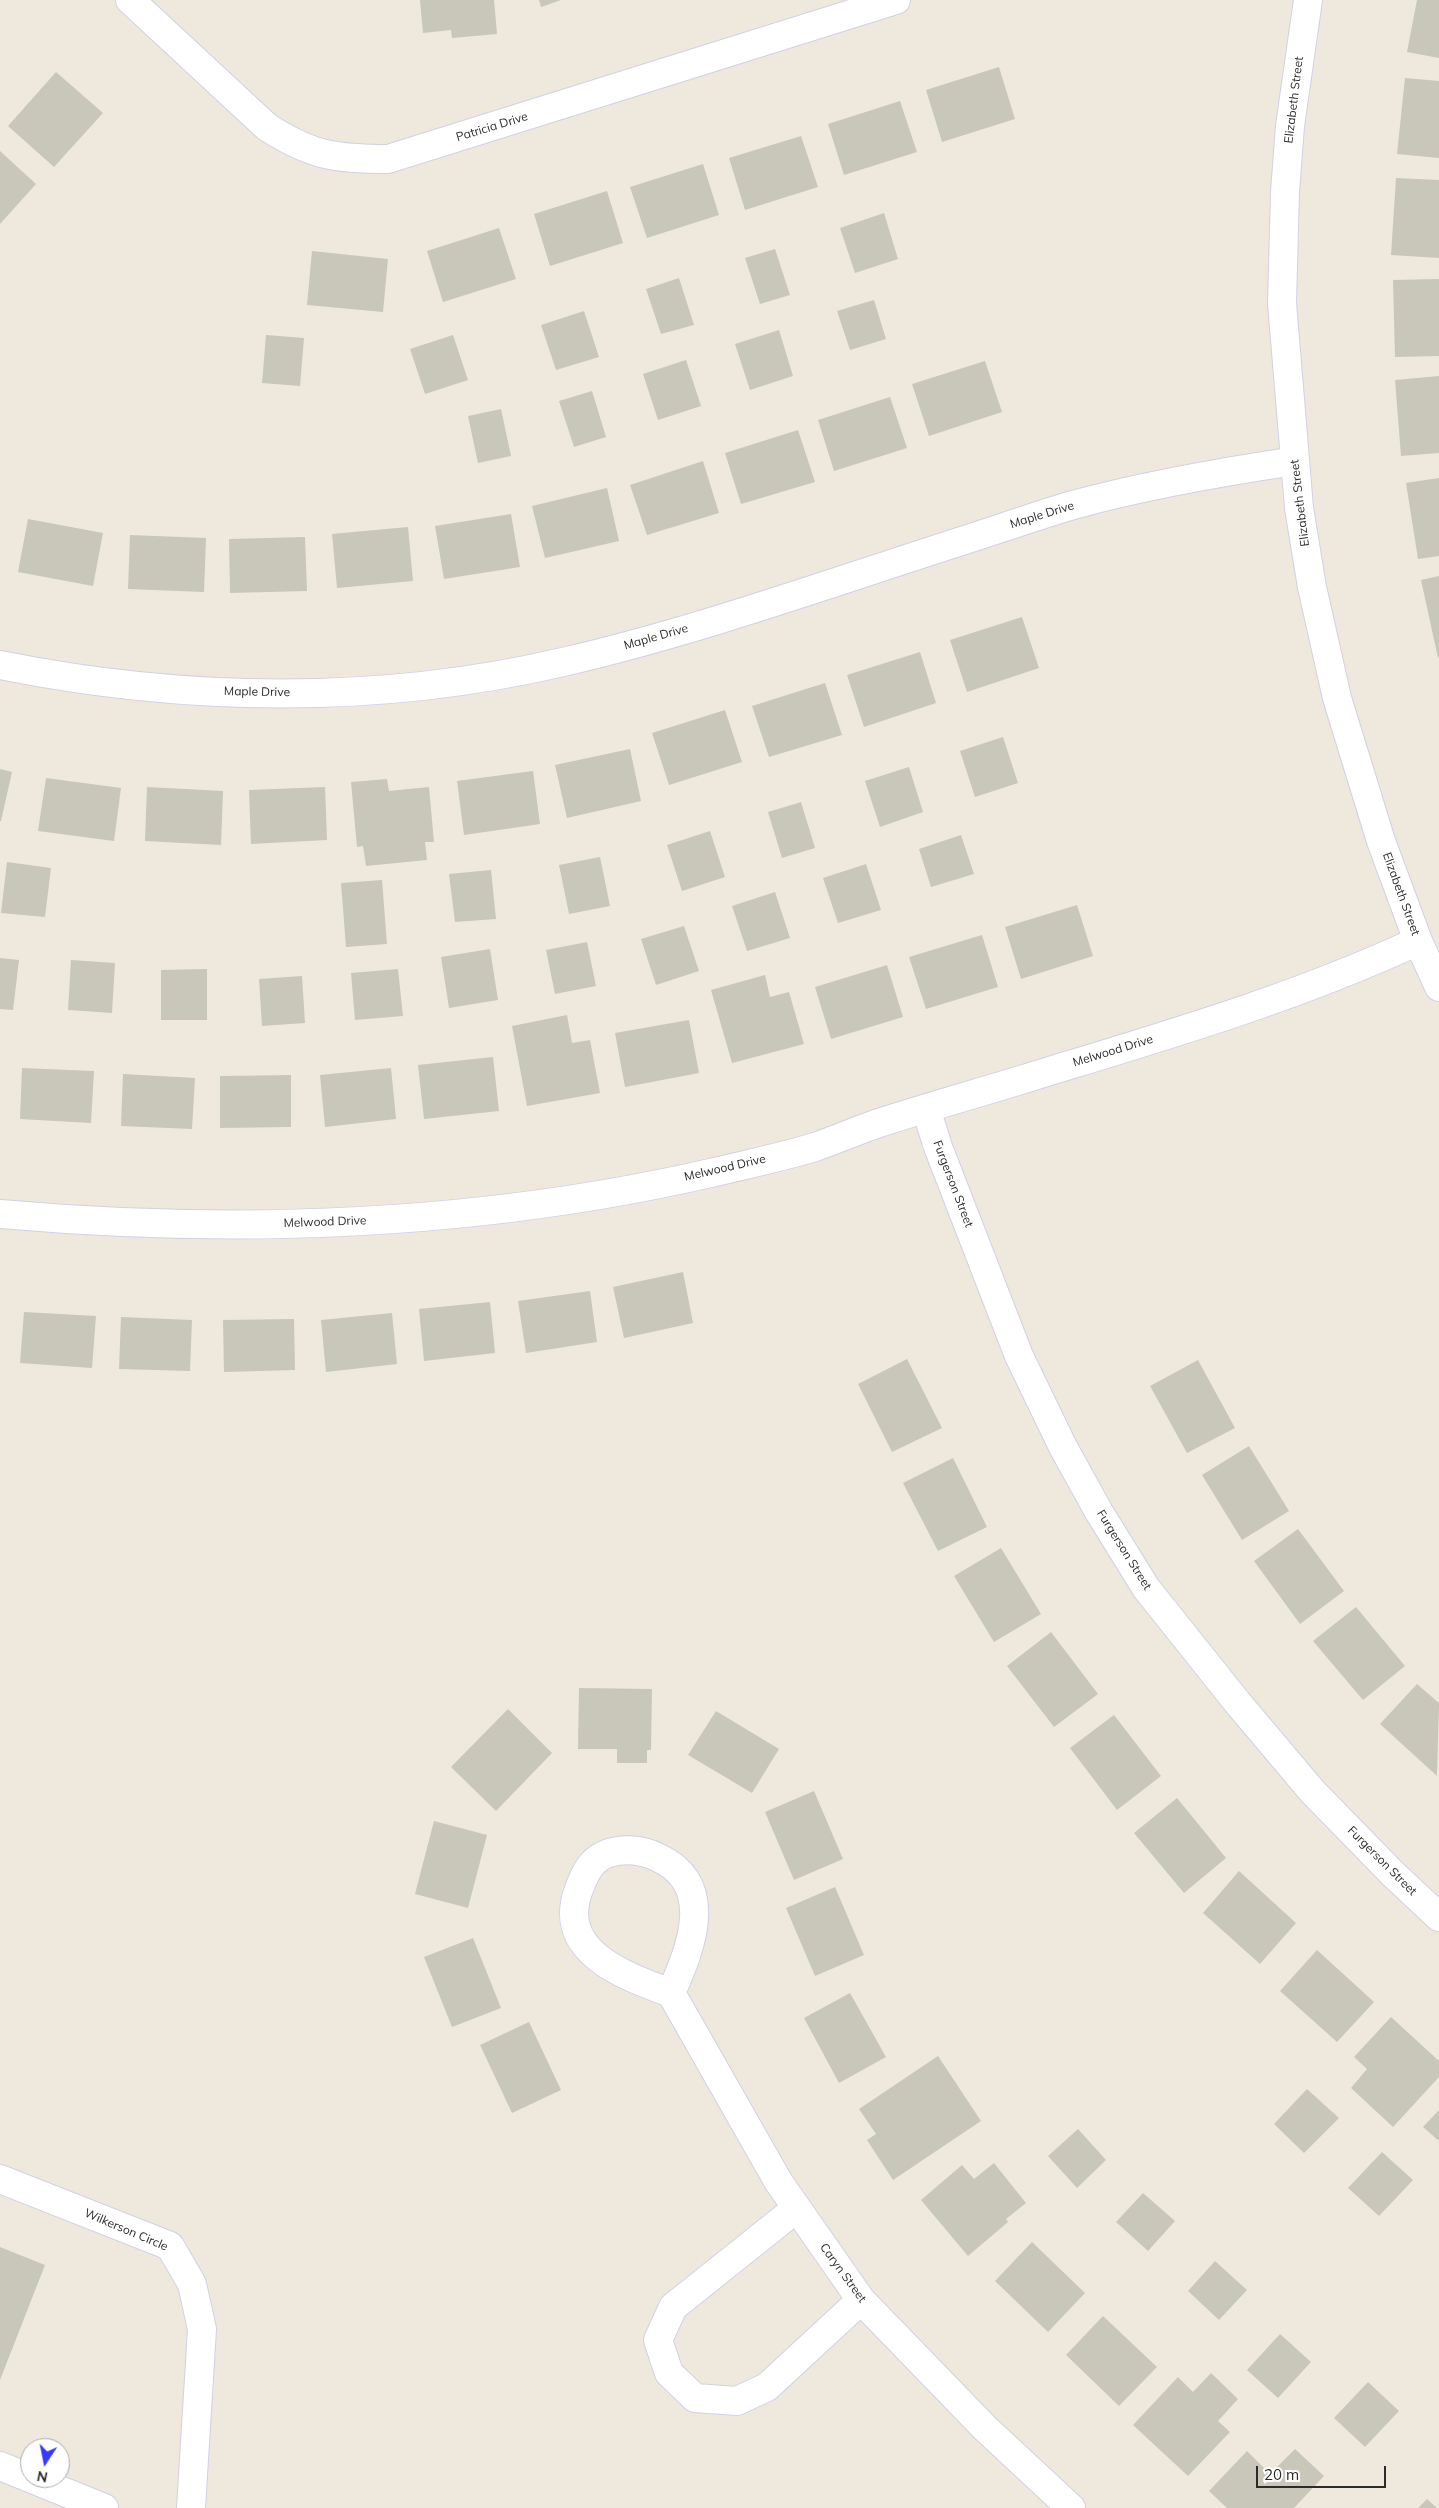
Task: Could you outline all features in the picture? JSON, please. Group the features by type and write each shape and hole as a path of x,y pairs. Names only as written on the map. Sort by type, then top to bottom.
{"street":[{"name":"Patricia Drive","path":"130,0 267,127 290,142 315,153 342,159 388,160 896,0"},
{"name":"Elizabeth Street","path":"1308,0 1290,126 1285,192 1282,302 1298,508 1312,587 1337,698 1381,841 1418,941 1439,987"},
{"name":"Maple Drive","path":"0,665 40,673 144,687 249,694 327,693 406,688 484,677 561,663 664,636 1073,505 1177,481 1295,461"},
{"name":"Melwood Drive","path":"0,1214 85,1222 220,1226 355,1222 472,1212 576,1198 712,1172 813,1148 875,1124 1241,1012 1370,963 1418,941"},
{"name":"Furgerson Street","path":"926,1109 938,1147 1019,1356 1068,1455 1099,1512 1146,1588 1237,1702 1312,1791 1392,1874 1439,1917"},
{"path":"628,1850 654,1855 667,1862 682,1875 691,1892 694,1910 694,1933 685,1962 671,1993 626,1977 593,1956 575,1927 574,1903 584,1877 590,1864 608,1853 628,1850"},
{"name":"Caryn Street","path":"671,1993 778,2181 861,2300 985,2428 1071,2508"},
{"name":"Wilkerson Circle","path":"0,2178 170,2246 192,2284 202,2329 192,2508"},
{"path":"797,2208 673,2306 658,2340 669,2373 695,2398 737,2401 767,2387 861,2300"},
{"path":"0,2466 104,2508"}],"building":[{"path":"420,0 494,0 497,34 452,38 451,30 423,33"},
{"path":"539,0 561,0 541,7"},
{"path":"1417,0 1439,0 1439,58 1407,52"},
{"path":"999,67 1015,119 942,142 926,90"},
{"path":"56,72 103,113 54,167 8,126"},
{"path":"1405,78 1439,81 1439,158 1397,154"},
{"path":"900,101 917,152 844,175 828,124"},
{"path":"801,136 818,187 745,210 729,158"},
{"path":"0,151 36,184 0,224"},
{"path":"703,164 719,215 647,238 630,187"},
{"path":"1396,178 1439,180 1439,258 1391,255"},
{"path":"607,191 623,243 550,266 534,214"},
{"path":"884,213 898,259 855,273 840,228"},
{"path":"499,228 516,279 443,302 427,251"},
{"path":"775,249 790,295 760,304 745,258"},
{"path":"312,251 388,259 383,312 307,305"},
{"path":"679,278 694,325 661,334 646,289"},
{"path":"1439,279 1439,356 1395,357 1393,280"},
{"path":"874,300 886,339 850,350 837,311"},
{"path":"584,311 599,357 556,370 541,325"},
{"path":"779,330 793,376 750,390 735,344"},
{"path":"266,335 304,338 300,386 262,383"},
{"path":"453,335 468,380 425,394 410,349"},
{"path":"686,360 701,406 658,420 643,374"},
{"path":"985,361 1002,412 929,436 912,384"},
{"path":"1439,376 1439,453 1401,456 1395,380"},
{"path":"592,391 606,437 574,447 559,401"},
{"path":"890,397 907,448 834,471 818,420"},
{"path":"501,409 511,456 478,463 468,416"},
{"path":"798,430 815,482 741,504 725,453"},
{"path":"703,461 719,513 647,535 630,485"},
{"path":"1439,478 1439,556 1418,559 1406,483"},
{"path":"607,488 619,541 545,558 532,506"},
{"path":"511,514 520,567 444,579 435,526"},
{"path":"28,519 103,533 93,586 18,572"},
{"path":"408,527 413,581 337,588 332,534"},
{"path":"130,535 206,538 204,592 128,589"},
{"path":"305,537 307,591 230,593 229,539"},
{"path":"1439,576 1439,658 1438,658 1421,580"},
{"path":"1022,617 1039,668 967,692 950,640"},
{"path":"920,652 936,703 864,727 847,675"},
{"path":"825,683 842,735 769,757 752,706"},
{"path":"725,710 742,762 669,785 652,733"},
{"path":"1003,737 1018,783 975,797 960,751"},
{"path":"630,749 641,801 567,818 555,765"},
{"path":"909,767 923,812 880,827 865,781"},
{"path":"0,769 12,772 1,821 0,821"},
{"path":"533,771 540,824 464,835 457,781"},
{"path":"46,778 121,788 114,841 38,831"},
{"path":"387,779 389,791 429,787 434,842 425,842 427,860 366,866 363,846 357,847 351,782"},
{"path":"147,787 223,791 221,845 145,841"},
{"path":"325,787 327,840 251,844 249,790"},
{"path":"801,802 815,848 782,858 768,812"},
{"path":"710,831 725,877 682,891 667,845"},
{"path":"961,835 974,874 931,887 919,849"},
{"path":"600,857 610,906 569,914 559,865"},
{"path":"7,862 51,868 45,917 1,913"},
{"path":"866,864 881,910 838,923 823,878"},
{"path":"491,870 496,919 455,922 449,874"},
{"path":"382,880 387,944 346,947 341,883"},
{"path":"775,892 790,938 747,951 732,906"},
{"path":"1077,905 1093,956 1021,979 1005,927"},
{"path":"684,926 699,971 656,985 641,939"},
{"path":"982,935 998,987 926,1009 909,957"},
{"path":"587,942 596,986 555,994 546,950"},
{"path":"490,949 498,1000 449,1008 441,957"},
{"path":"0,958 19,960 13,1010 0,1009"},
{"path":"71,960 115,963 112,1013 68,1010"},
{"path":"887,965 903,1017 831,1039 815,987"},
{"path":"207,969 207,1020 161,1020 161,970"},
{"path":"398,969 403,1016 355,1020 351,973"},
{"path":"765,975 770,997 789,992 804,1044 732,1063 711,990"},
{"path":"302,976 305,1023 262,1026 259,979"},
{"path":"567,1015 572,1043 590,1040 600,1093 527,1106 512,1026"},
{"path":"689,1020 699,1073 625,1087 615,1033"},
{"path":"493,1057 499,1111 424,1119 418,1065"},
{"path":"22,1068 94,1071 91,1123 20,1119"},
{"path":"391,1068 396,1119 325,1127 320,1075"},
{"path":"123,1074 195,1078 192,1129 121,1126"},
{"path":"291,1075 291,1127 220,1128 220,1076"},
{"path":"683,1272 693,1323 624,1338 613,1287"},
{"path":"590,1291 597,1342 526,1353 518,1301"},
{"path":"490,1302 495,1353 424,1361 419,1309"},
{"path":"24,1312 96,1316 92,1368 20,1363"},
{"path":"392,1313 397,1364 326,1372 321,1320"},
{"path":"121,1317 192,1320 190,1371 119,1369"},
{"path":"294,1319 295,1370 224,1372 223,1320"},
{"path":"907,1359 942,1428 892,1452 858,1384"},
{"path":"1198,1360 1235,1428 1187,1453 1150,1386"},
{"path":"1249,1446 1289,1511 1242,1540 1202,1475"},
{"path":"953,1458 987,1527 938,1551 903,1483"},
{"path":"1298,1529 1344,1591 1300,1624 1254,1561"},
{"path":"1001,1548 1041,1614 994,1642 954,1576"},
{"path":"1356,1607 1405,1666 1363,1700 1313,1641"},
{"path":"1051,1632 1098,1694 1054,1727 1007,1666"},
{"path":"1417,1684 1439,1703 1437,1776 1380,1724"},
{"path":"579,1688 652,1689 651,1750 647,1750 647,1763 617,1763 617,1749 578,1749"},
{"path":"508,1709 552,1753 496,1811 451,1767"},
{"path":"716,1711 779,1749 752,1793 688,1755"},
{"path":"1114,1715 1161,1776 1117,1810 1070,1748"},
{"path":"814,1791 843,1859 794,1880 765,1812"},
{"path":"1177,1798 1226,1858 1184,1893 1134,1833"},
{"path":"434,1821 487,1835 468,1908 415,1894"},
{"path":"1239,1871 1296,1923 1260,1964 1203,1913"},
{"path":"835,1887 864,1955 815,1976 786,1908"},
{"path":"473,1938 501,2008 452,2027 424,1957"},
{"path":"1317,1950 1374,2002 1337,2042 1280,1991"},
{"path":"850,1993 886,2057 839,2083 804,2018"},
{"path":"1391,2017 1439,2061 1439,2077 1393,2127 1351,2088 1367,2069 1354,2057"},
{"path":"529,2022 561,2090 512,2113 480,2045"},
{"path":"938,2056 981,2121 893,2180 867,2140 876,2134 859,2109"},
{"path":"1307,2089 1339,2118 1304,2153 1274,2124"},
{"path":"1439,2110 1439,2141 1423,2127"},
{"path":"1078,2129 1106,2160 1077,2188 1048,2156"},
{"path":"1382,2152 1413,2180 1379,2216 1348,2188"},
{"path":"994,2163 1026,2203 1006,2219 1008,2222 968,2256 921,2200 962,2165 974,2179"},
{"path":"1143,2193 1175,2221 1148,2251 1116,2222"},
{"path":"1032,2242 1085,2293 1048,2332 995,2281"},
{"path":"0,2247 45,2265 0,2380"},
{"path":"1215,2261 1247,2290 1219,2320 1188,2291"},
{"path":"1103,2316 1157,2367 1119,2406 1066,2355"},
{"path":"1280,2334 1311,2362 1278,2398 1247,2370"},
{"path":"1211,2373 1238,2399 1218,2421 1230,2432 1188,2476 1133,2425 1178,2377 1193,2392"},
{"path":"1368,2382 1399,2411 1365,2447 1334,2418"},
{"path":"1295,2449 1324,2476 1294,2508 1227,2508 1209,2491 1247,2451 1270,2474"},
{"path":"1427,2499 1437,2508 1418,2508"}]}
